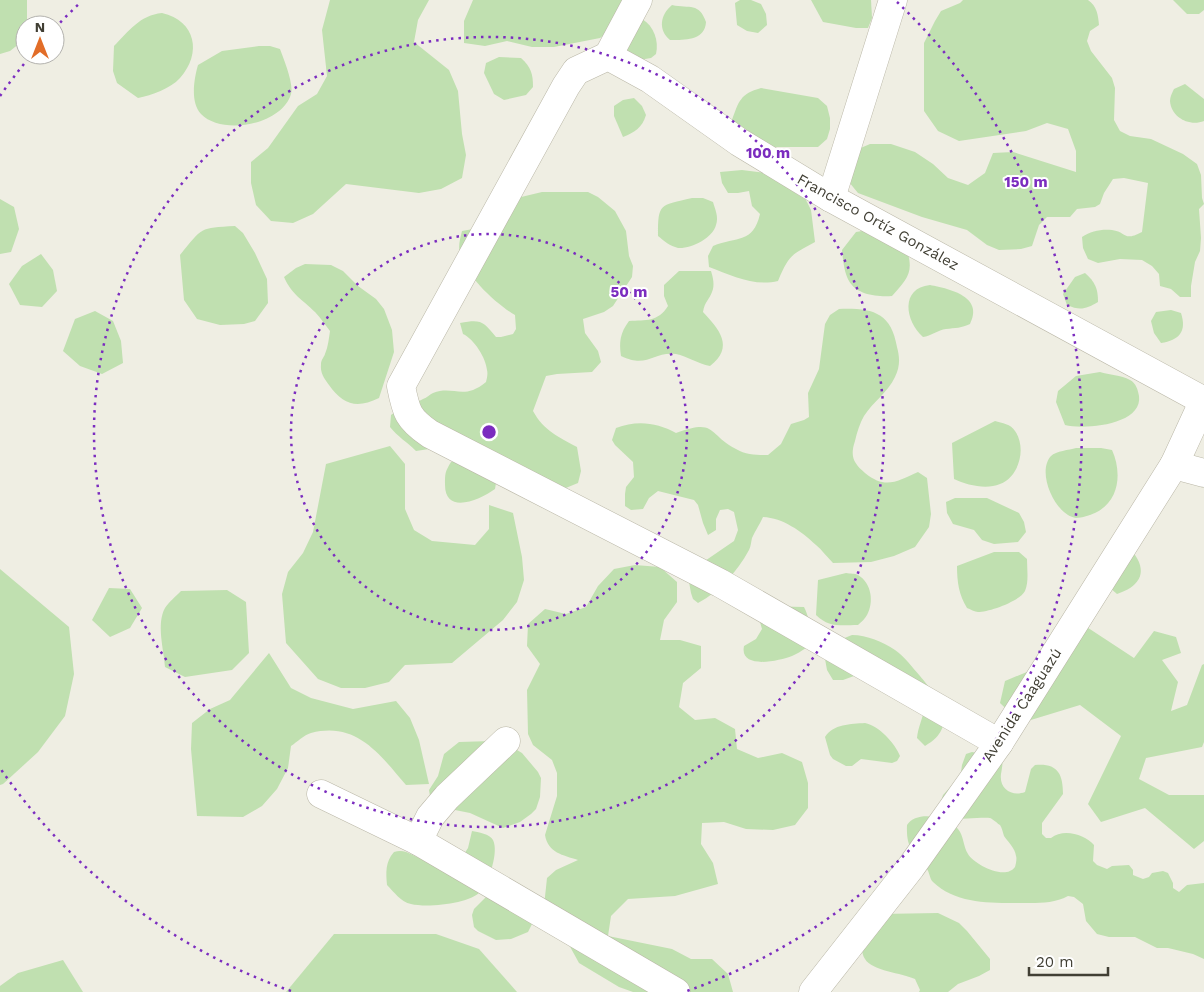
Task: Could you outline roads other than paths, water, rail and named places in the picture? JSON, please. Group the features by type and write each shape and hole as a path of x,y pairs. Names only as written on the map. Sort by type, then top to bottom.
{"street":[{"path":"638,0 608,56 576,71 566,86 401,386 406,409 416,424 430,434 720,583 1000,743"},
{"path":"831,198 893,0"},
{"name":"Francisco Ortíz González","path":"608,56 650,79 739,142 831,198 1204,400"},
{"name":"Avenida Caaguazú","path":"813,992 911,868 1000,743 1174,465 1204,400"},
{"path":"1174,465 1204,473"},
{"path":"418,841 430,817 446,798 506,741"},
{"path":"321,794 418,841 676,992"}]}
